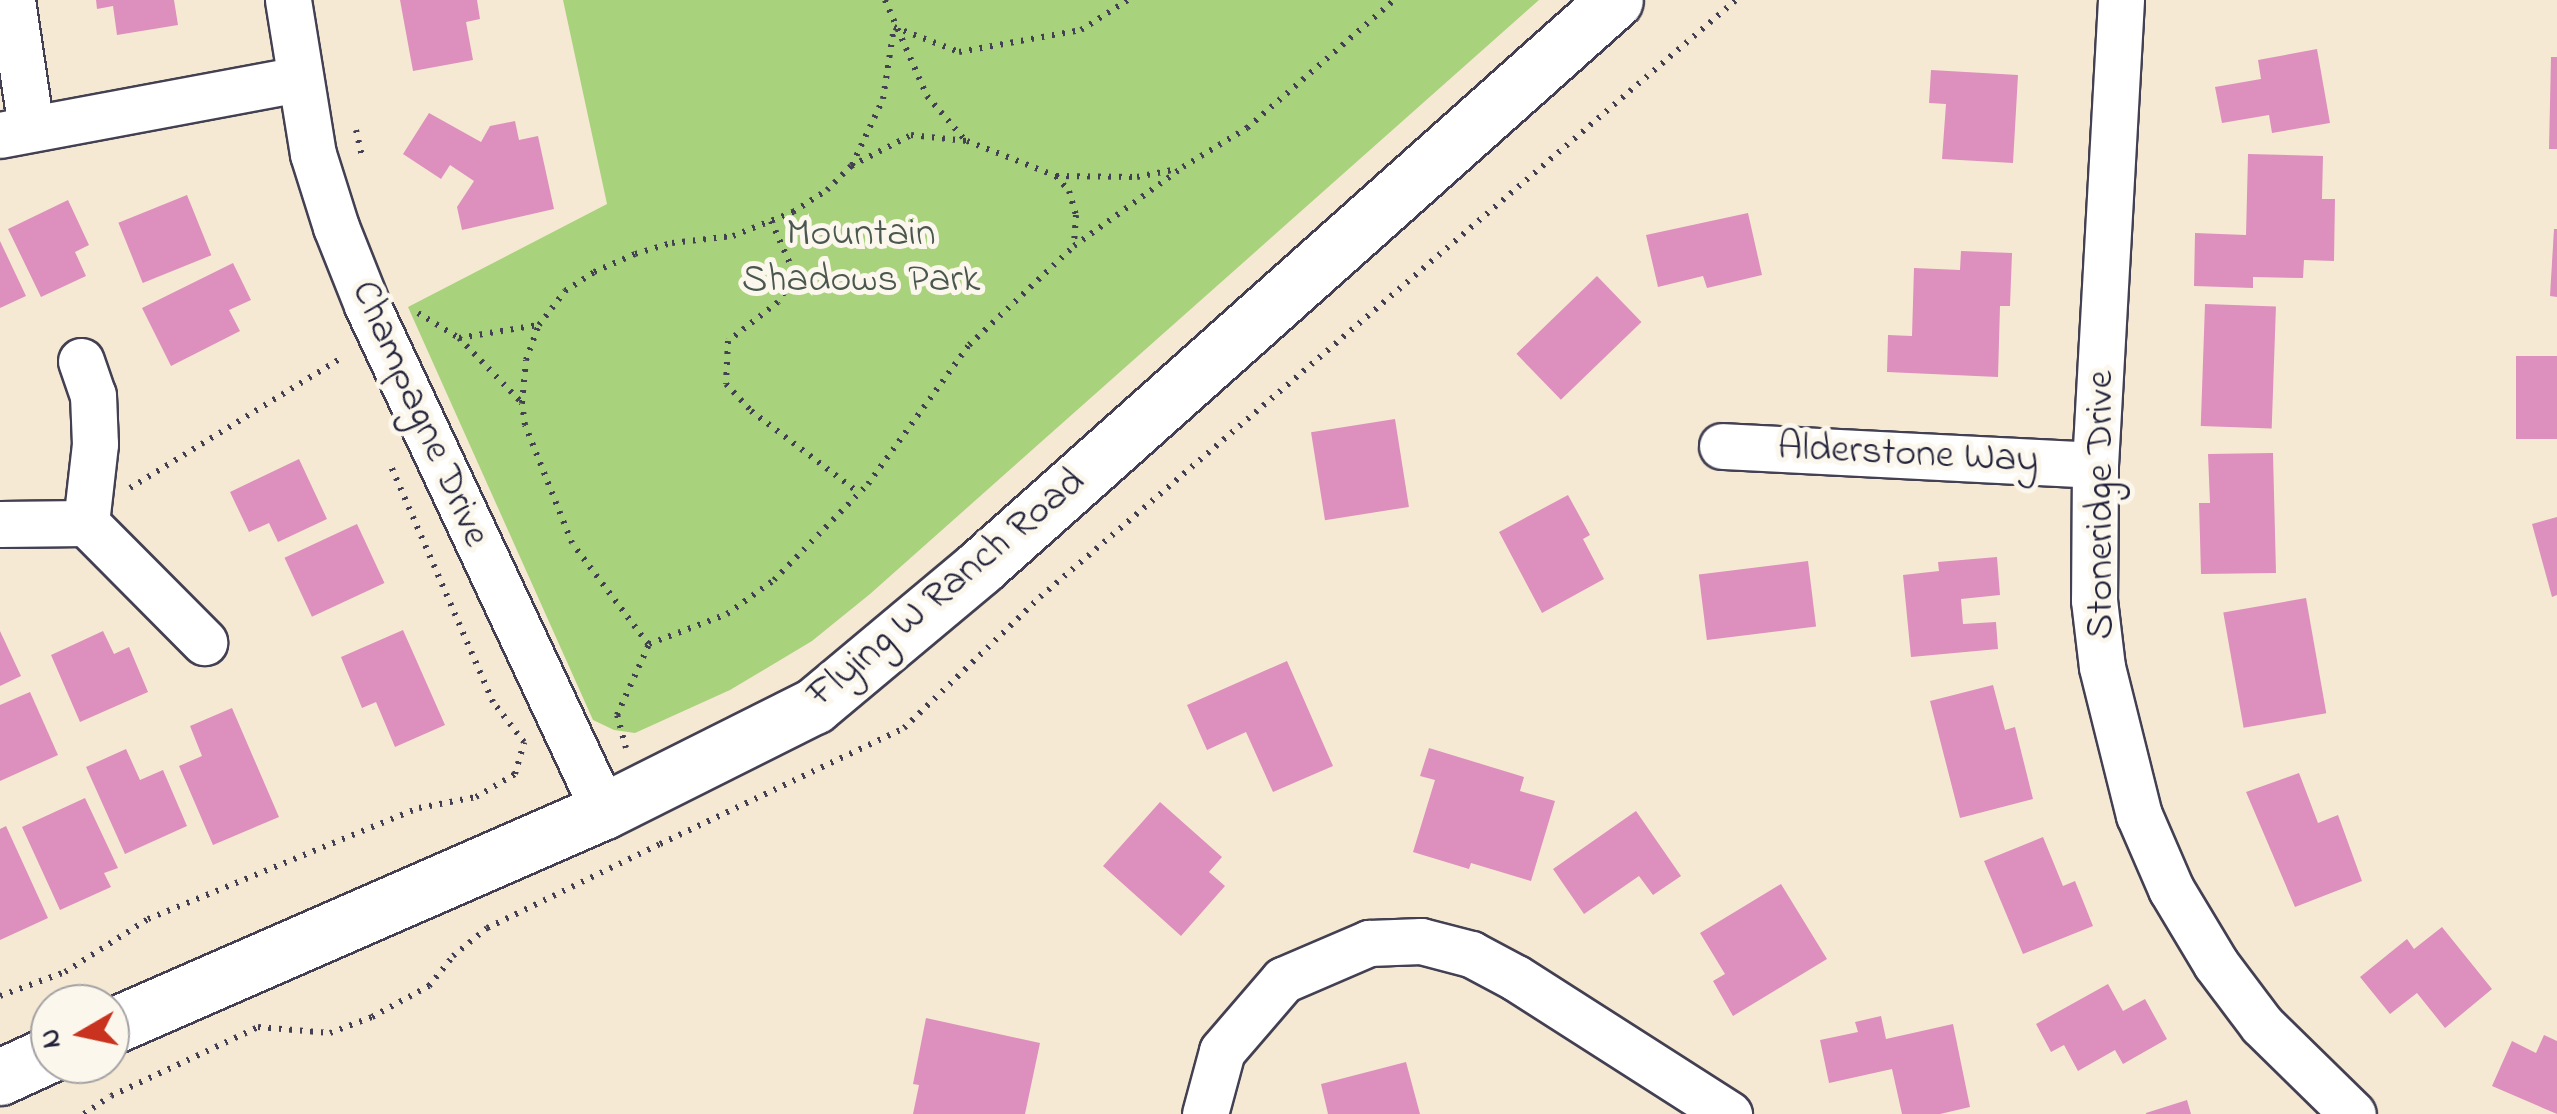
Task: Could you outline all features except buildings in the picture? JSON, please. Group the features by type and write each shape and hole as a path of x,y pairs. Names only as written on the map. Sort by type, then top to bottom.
{"street":[{"path":"12,0 16,132 300,79"},
{"name":"Champagne Drive","path":"288,0 314,154 367,306 604,811"},
{"name":"Flying W Ranch Road","path":"130,1017 604,811 814,706 890,646 1615,0"},
{"name":"Stoneridge Drive","path":"2121,0 2096,464 2094,600 2102,668 2139,816 2171,889 2216,964 2262,1025 2352,1114"},
{"path":"80,361 93,395 86,523"},
{"name":"Alderstone Way","path":"1722,446 2096,464"},
{"path":"0,524 86,523 204,642"},
{"path":"1204,1114 1222,1051 1283,980 1369,943 1421,941 1470,954 1516,978 1729,1114"},
{"path":"0,1077 30,1063"}],"path":[{"path":"884,0 927,96 946,122 967,141"},
{"path":"894,28 959,52 1080,30 1128,0"},
{"path":"628,754 617,715 649,644 727,614 774,580 859,493 970,345 1074,246 1246,128 1394,0"},
{"path":"84,1114 111,1096 258,1026 330,1033 372,1018 428,986 453,956 486,928 659,841 904,728 1040,597 1736,0"},
{"path":"851,166 882,99 894,28"},
{"path":"649,644 572,543 540,468 522,403 526,360 539,325 566,291 594,272 672,243 733,236 771,221 827,190 851,166 912,134 967,141 1056,176 1136,178 1183,168"},
{"path":"1056,176 1070,191 1076,214 1074,246"},
{"path":"771,221 795,275 778,302 728,341 726,384 751,411 859,493"},
{"path":"410,299 417,312 459,338 522,403"},
{"path":"459,338 539,325"},
{"path":"337,346 352,373"},
{"path":"86,523 151,472 343,357"},
{"path":"0,996 65,972 148,918 419,808 476,797 516,774 524,742 494,702 383,446"}],"green space":[{"name":"Mountain Shadows Park","path":"563,0 1539,0 870,594 812,641 730,690 635,733 614,730 593,720 408,307 607,204"}]}
